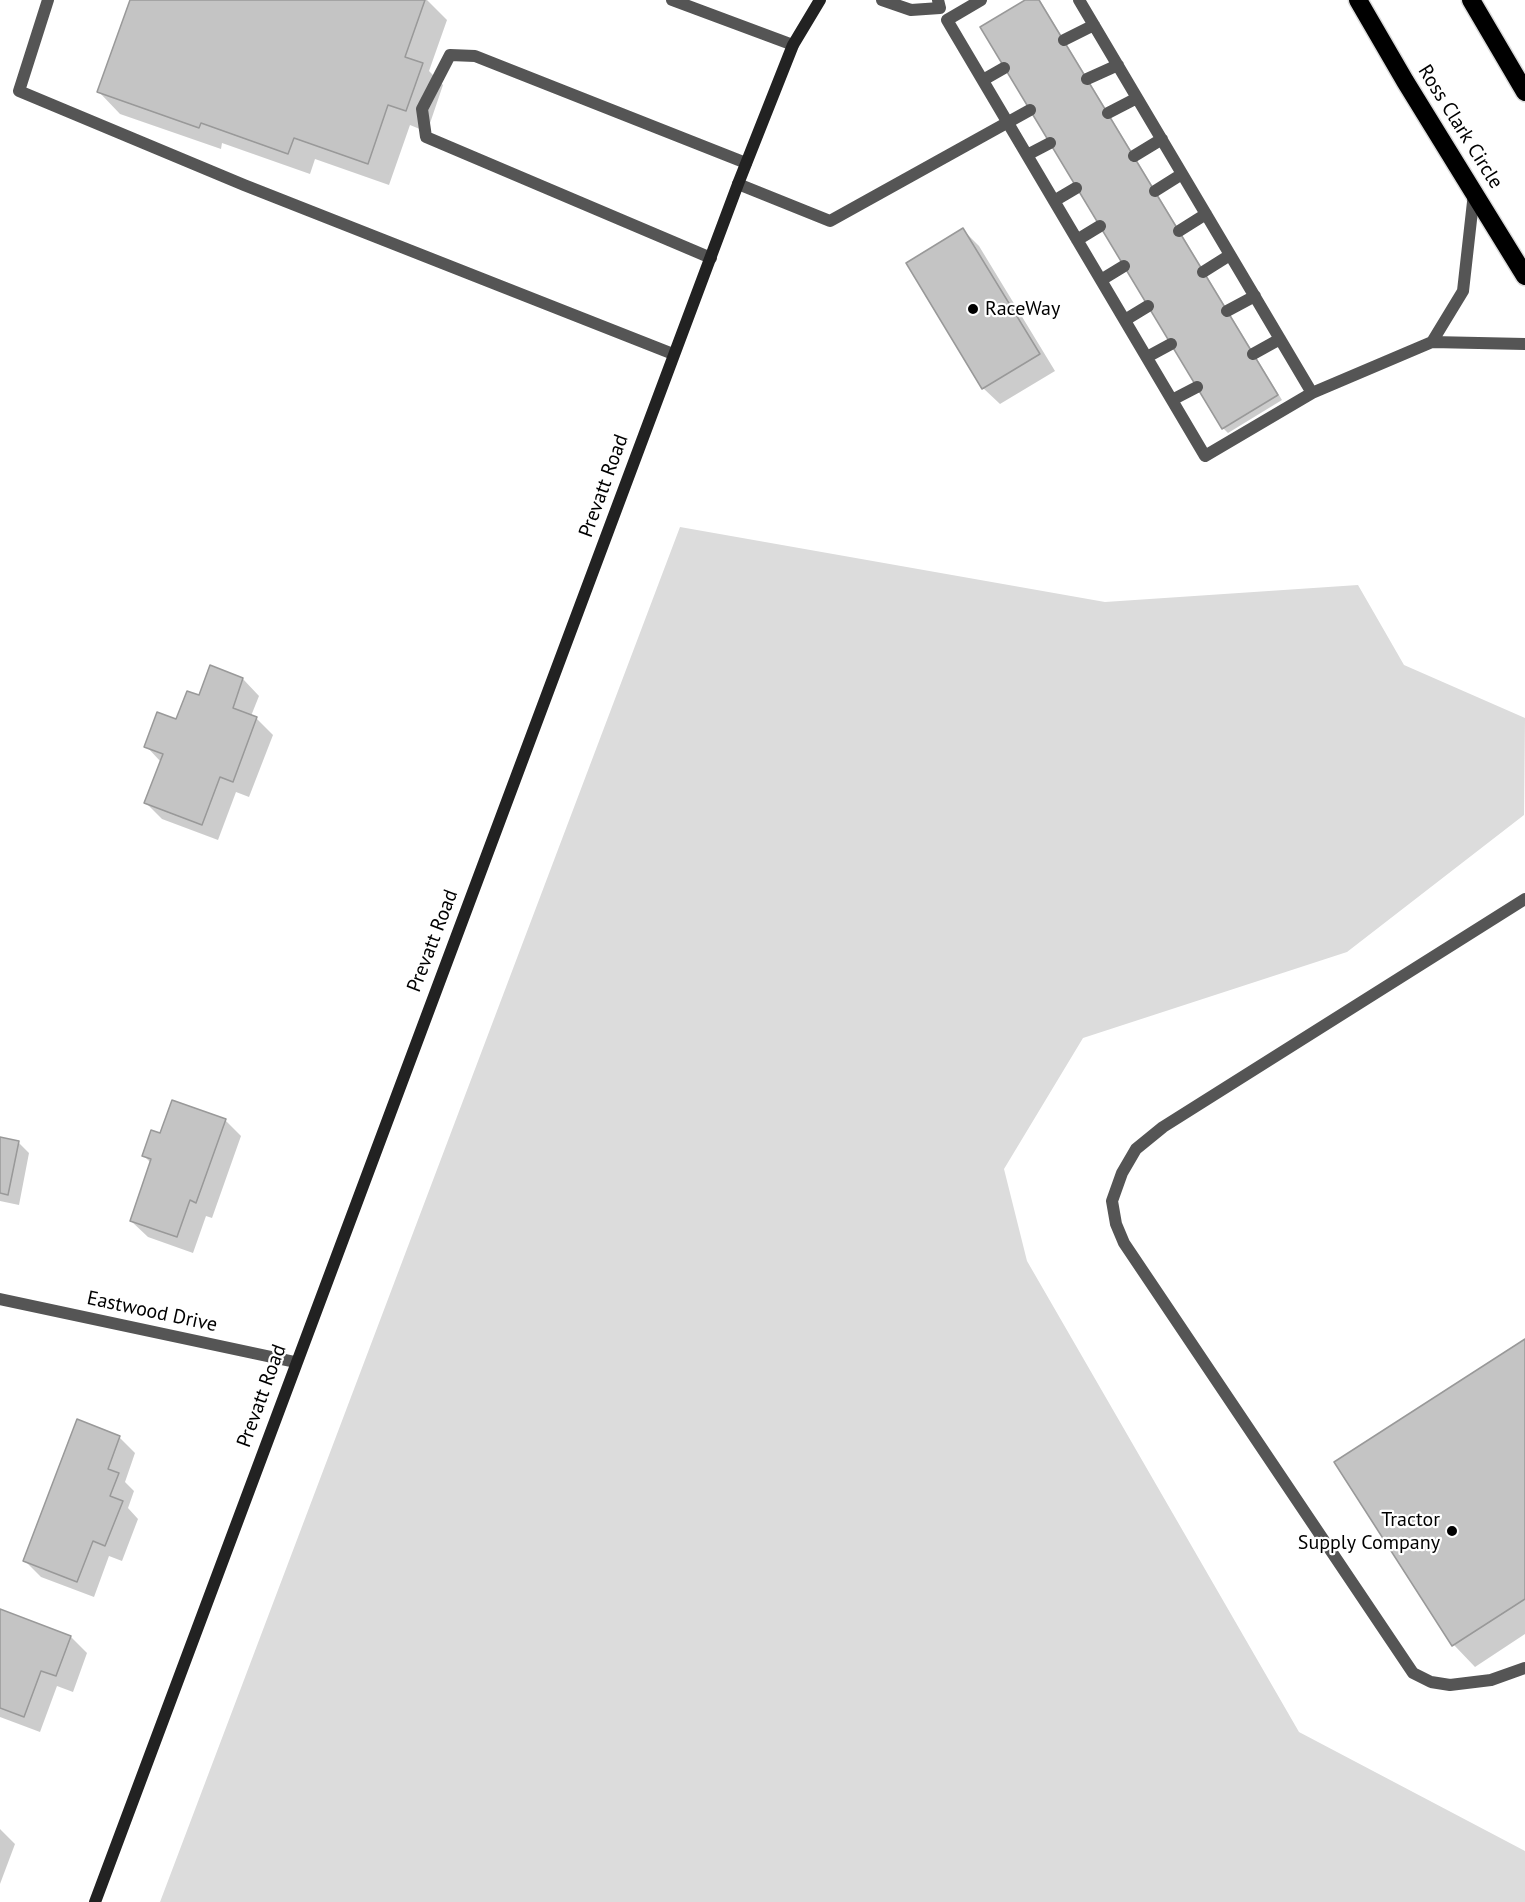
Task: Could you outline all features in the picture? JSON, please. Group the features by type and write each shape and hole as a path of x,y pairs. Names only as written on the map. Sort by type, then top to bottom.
{"highway":[{"name":"Ross Clark Circle","path":"1358,0 1525,276"},
{"path":"1471,0 1525,92"}],"street":[{"path":"48,0 20,91 244,185 673,354"},
{"path":"672,0 793,45"},
{"name":"Prevatt Road","path":"95,1902 673,354 793,45 820,0"},
{"path":"882,0 910,10 939,4 1205,456 1312,393 1432,342 1525,344"},
{"path":"947,20 981,0"},
{"path":"1079,0 1312,393"},
{"path":"1064,40 1094,25"},
{"path":"711,258 426,137 423,110 450,55 475,56 746,164"},
{"path":"1087,79 1118,65"},
{"path":"983,80 1004,68"},
{"path":"1108,113 1137,98"},
{"path":"738,184 830,221 1030,110"},
{"path":"1134,156 1161,139"},
{"path":"1027,155 1050,143"},
{"path":"1155,191 1182,174"},
{"path":"1054,201 1076,188"},
{"path":"1432,342 1464,291 1474,193"},
{"path":"1179,231 1206,214"},
{"path":"1077,240 1100,226"},
{"path":"1203,272 1230,255"},
{"path":"1101,280 1124,266"},
{"path":"1227,311 1254,296"},
{"path":"1125,320 1148,306"},
{"path":"1253,354 1280,339"},
{"path":"1147,357 1171,344"},
{"path":"1172,400 1197,387"},
{"path":"1525,899 1163,1127 1136,1149 1122,1173 1112,1201 1116,1224 1124,1243 1413,1673 1431,1682 1450,1685 1491,1680 1525,1668"},
{"name":"Eastwood Drive","path":"0,1299 296,1362"}],"shaded area":[{"path":"680,527 1105,602 1358,585 1404,665 1525,718 1524,815 1347,952 1083,1038 1004,1169 1027,1261 1299,1732 1525,1851 1525,1902 160,1902"}],"building":[{"path":"130,0 425,0 405,57 423,63 406,111 388,105 368,164 294,138 288,154 201,123 199,128 97,92"},
{"path":"1025,0 1039,0 1278,395 1222,429 980,27"},
{"path":"963,228 1040,354 982,389 906,263"},
{"path":"210,665 243,678 233,708 257,717 233,782 220,777 202,825 144,803 163,754 144,747 157,712 176,719 187,691 199,695"},
{"path":"172,1100 226,1119 196,1203 190,1200 177,1237 130,1221 151,1159 142,1156 151,1130 160,1133"},
{"path":"0,1137 19,1141 8,1195 0,1193"},
{"name":"Tractor Supply Company","path":"1525,1339 1525,1599 1452,1646 1334,1462"},
{"path":"77,1419 120,1436 108,1469 119,1473 110,1496 123,1501 105,1546 93,1541 77,1582 23,1561"},
{"path":"0,1609 71,1636 56,1676 41,1671 24,1717 0,1708"}],"place":[{"name":"RaceWay","path":"973,309"},
{"name":"Tractor Supply Company","path":"1452,1531"}]}
